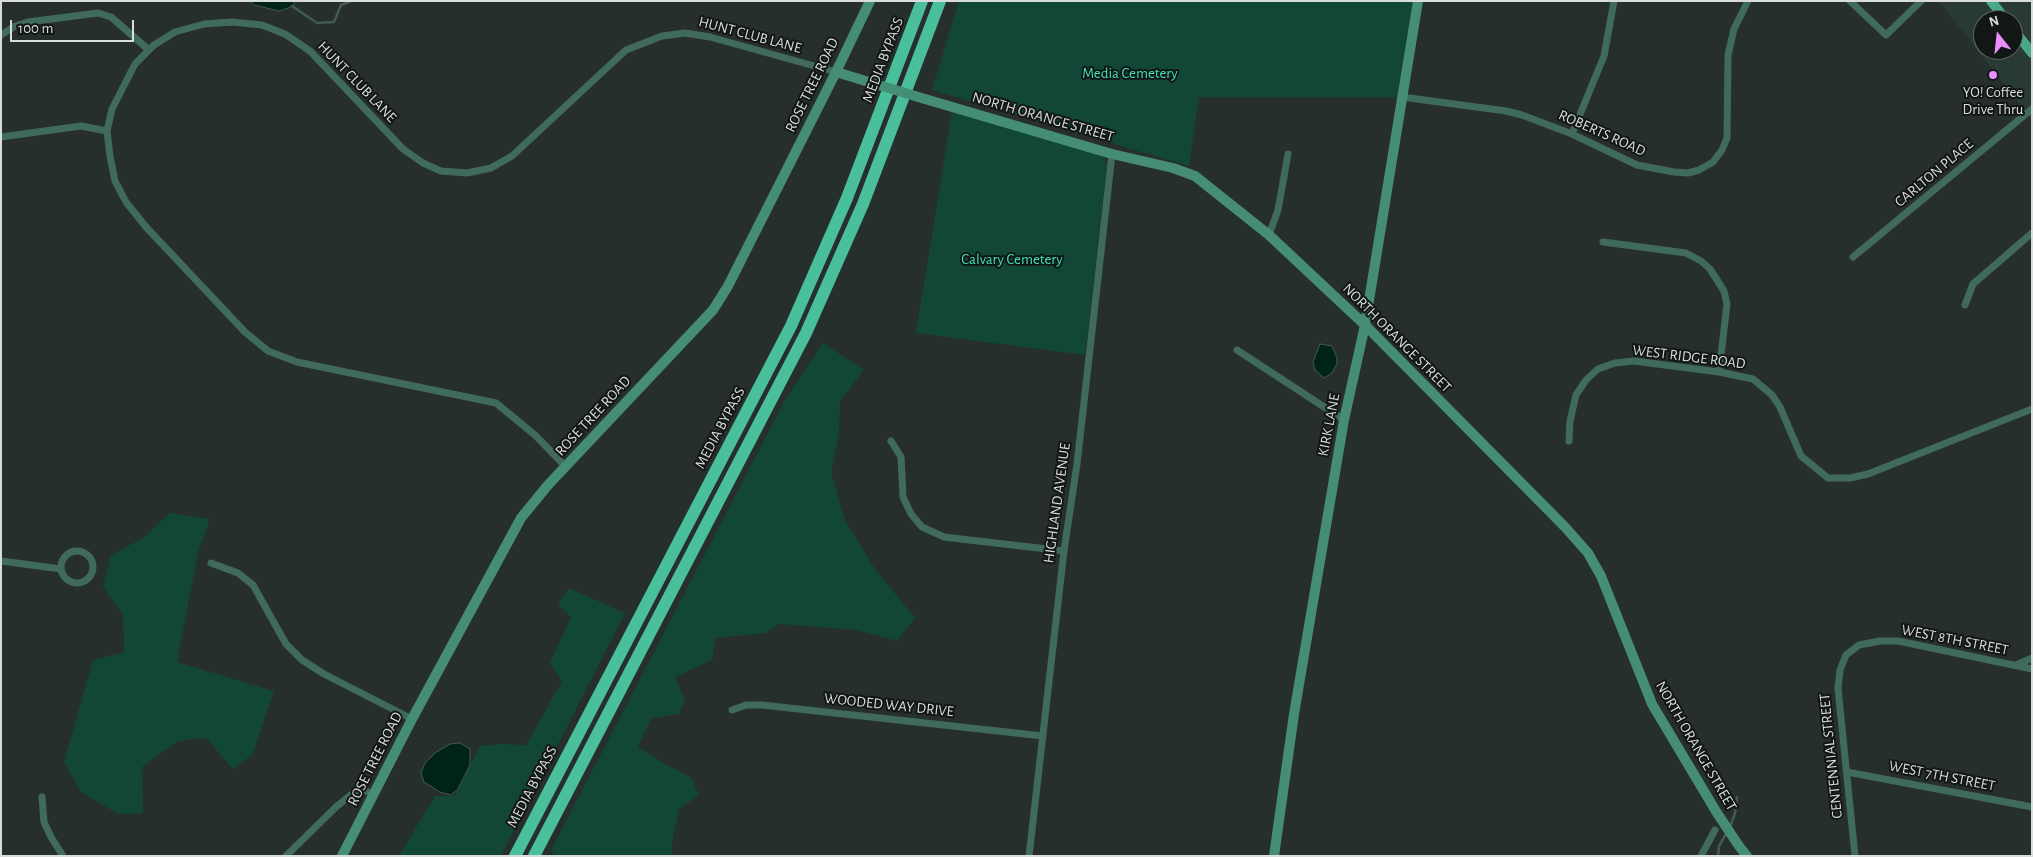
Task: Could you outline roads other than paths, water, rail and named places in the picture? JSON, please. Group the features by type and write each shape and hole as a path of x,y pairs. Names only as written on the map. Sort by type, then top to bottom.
{"highway":[{"name":"MEDIA BYPASS","path":"515,856 791,326 847,198 922,1"},
{"path":"534,856 806,333 863,204 940,1"}],"main road":[{"path":"2023,42 2032,53"}],"street":[{"name":"ROSE TREE ROAD","path":"342,856 412,719 520,518 548,485 713,310 728,286 870,1"},
{"name":"KIRK LANE","path":"1274,856 1294,714 1344,420 1365,325 1418,1"},
{"path":"1572,134 1604,56 1614,1"},
{"name":"ROBERTS ROAD","path":"1402,97 1506,111 1572,134 1636,165 1688,173 1699,170 1713,162 1722,150 1727,138 1728,55 1734,29 1748,1"},
{"path":"1850,1 1886,35 1921,1"},
{"path":"1,35 15,26 28,22 98,13 111,17 149,50"},
{"name":"HUNT CLUB LANE","path":"566,466 536,436 496,403 471,396 297,362 268,351 245,332 146,227 126,202 115,181 107,131 112,109 135,64 149,50 175,32 204,24 232,22 262,25 285,34 310,51 402,149 423,163 441,171 467,173 491,168 512,156 626,50 662,36 685,33 710,36 836,72"},
{"name":"NORTH ORANGE STREET","path":"836,72 1112,154 1141,159 1195,176 1269,235 1365,325 1588,553 1601,576 1652,704 1717,813 1748,856"},
{"name":"CARLTON PLACE","path":"1853,258 2032,109"},
{"path":"1,138 81,126 107,131"},
{"name":"HIGHLAND AVENUE","path":"1029,856 1064,551 1077,464 1112,154"},
{"path":"1269,235 1278,210 1288,154"},
{"path":"1965,305 1974,284 2032,233"},
{"path":"1603,242 1686,253 1702,261 1710,269 1724,291 1727,304 1719,372"},
{"path":"1236,350 1344,420"},
{"name":"WEST RIDGE ROAD","path":"1568,441 1576,395 1586,380 1598,369 1615,363 1634,361 1719,372 1754,379 1772,395 1780,406 1801,456 1828,478 1850,478 1868,474 2032,410"},
{"path":"891,441 901,458 902,497 911,514 922,527 944,537 1064,551"},
{"path":"76,551 89,556 94,566 89,578 79,583 66,579 61,569 66,556 76,551"},
{"path":"1,560 61,569"},
{"path":"211,564 238,573 253,586 286,644 302,660 324,674 412,719"},
{"name":"WEST 8TH STREET","path":"1846,655 1859,645 1880,640 1898,641 2032,668"},
{"name":"CENTENNIAL STREET","path":"1846,655 1840,670 1838,688 1855,856"},
{"path":"2015,666 2032,658"},
{"name":"WOODED WAY DRIVE","path":"732,710 746,705 762,705 1043,736"},
{"name":"WEST 7TH STREET","path":"1847,772 2032,807"},
{"path":"286,856 337,806 352,794 363,790 374,794"},
{"path":"42,798 44,822 63,856"},
{"path":"1701,856 1715,830"}],"waterway":[{"path":"292,6 317,23 334,22 341,5 351,1"},
{"path":"1730,827 1735,813 1737,797"},
{"path":"1718,856 1719,846 1726,834"}],"place":[{"name":"YO! Coffee Drive Thru","path":"1993,75"}],"park label":[{"name":"Media Cemetery","path":"1130,73"},
{"name":"Calvary Cemetery","path":"1012,259"}]}
